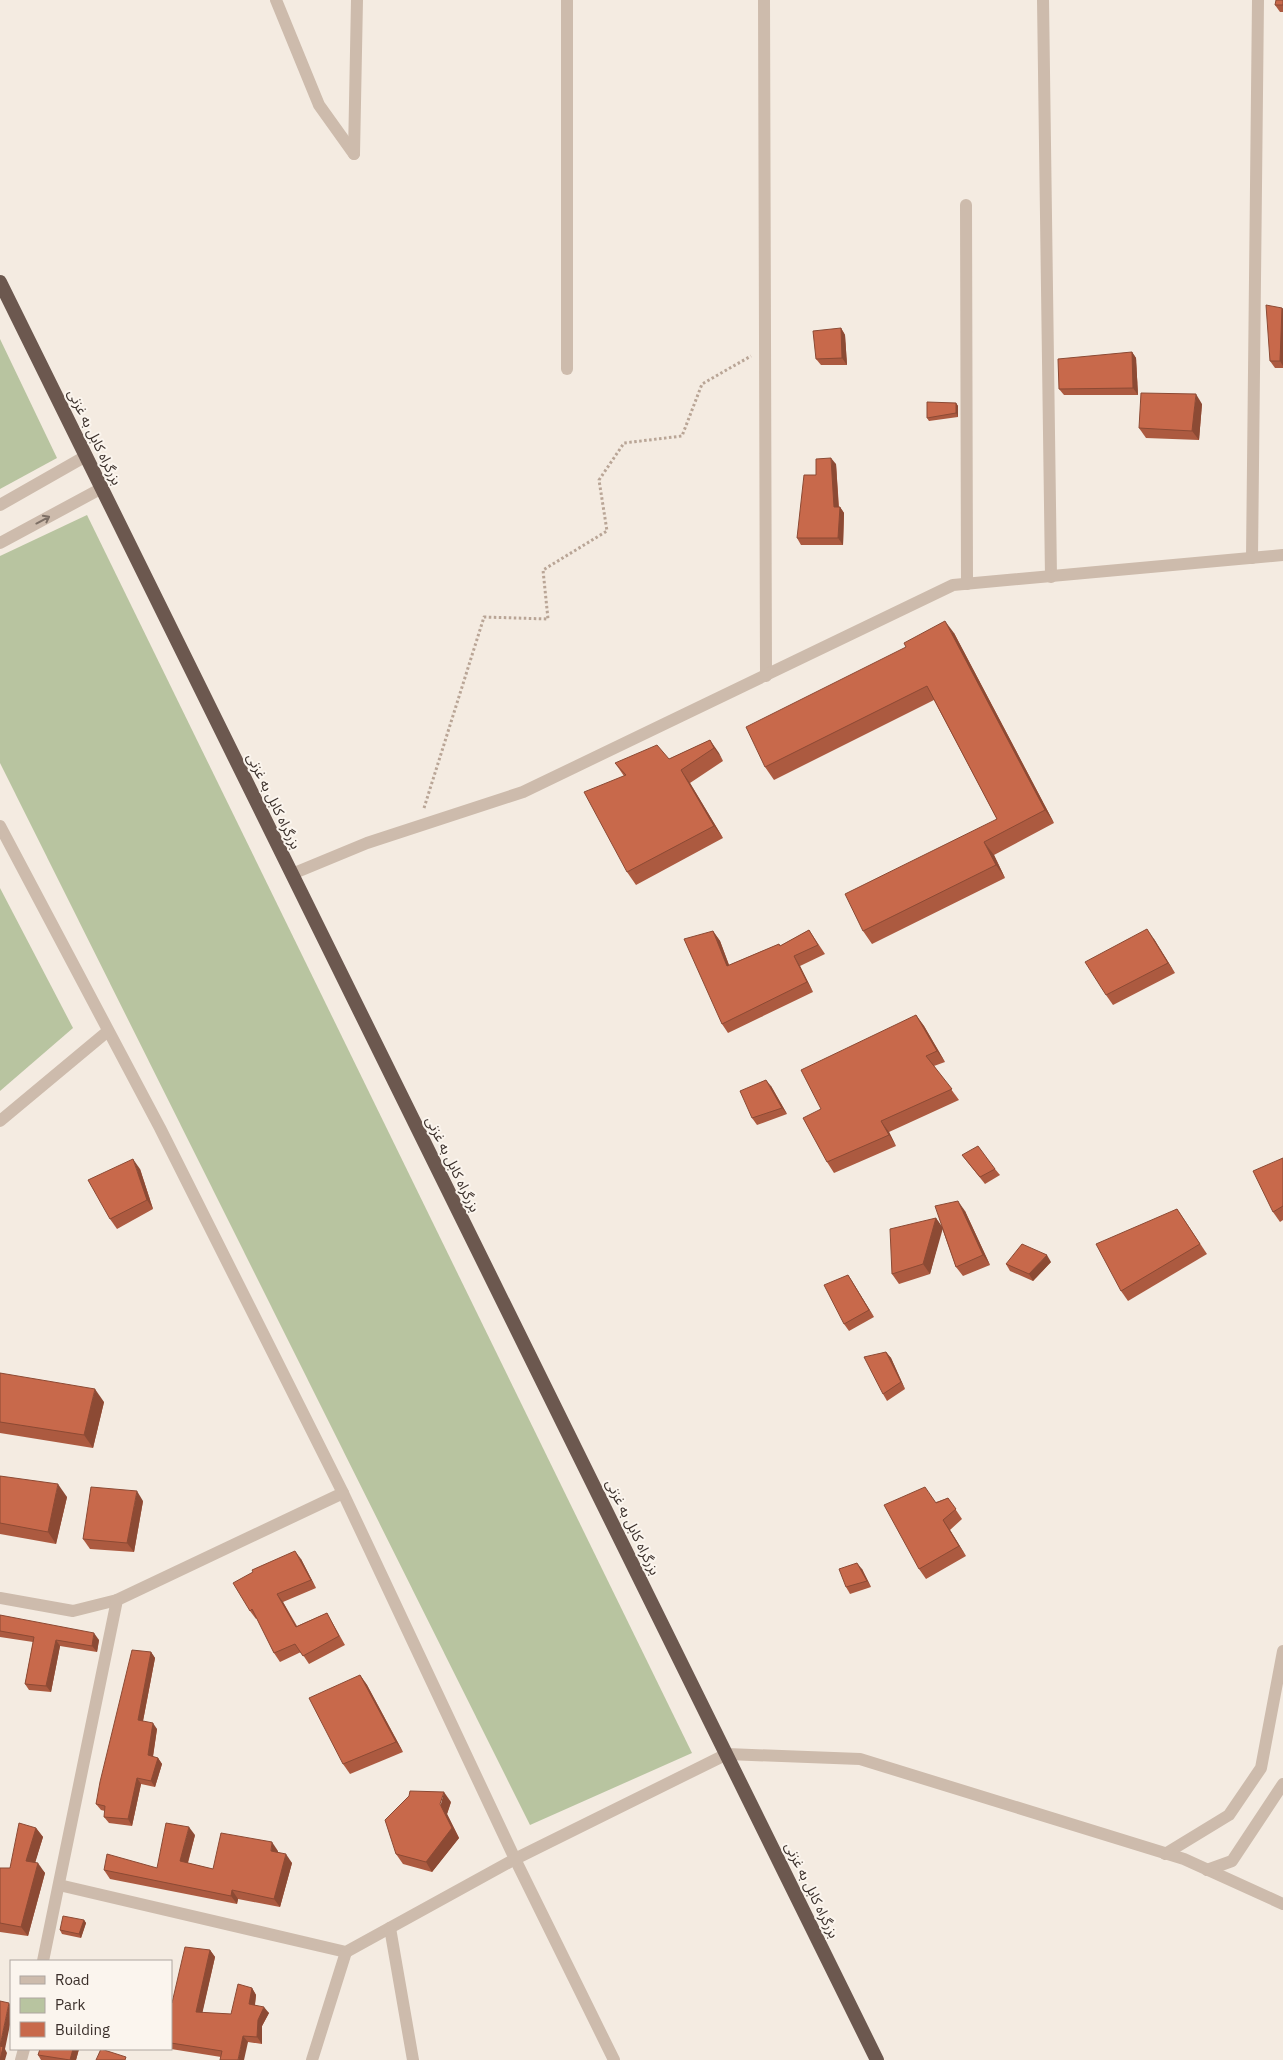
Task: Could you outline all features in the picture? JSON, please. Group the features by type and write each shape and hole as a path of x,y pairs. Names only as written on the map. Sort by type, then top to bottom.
{"highway":[{"name":"بزرگراه کابل به غزنی","path":"0,282 877,2060"}],"street":[{"path":"276,0 320,105 354,154 357,0"},
{"path":"567,0 567,369"},
{"path":"764,0 766,676"},
{"path":"1043,0 1051,577"},
{"path":"1252,558 1258,0"},
{"path":"966,205 967,584"},
{"path":"0,505 86,456"},
{"path":"0,543 102,488"},
{"path":"292,874 367,843 523,792 953,585 1283,556"},
{"path":"0,826 160,1128 344,1492 515,1859 614,2060"},
{"path":"0,1121 108,1030"},
{"path":"0,1598 73,1611 116,1600 344,1492"},
{"path":"42,1960 116,1600"},
{"path":"1165,1854 1229,1815 1261,1768 1283,1651"},
{"path":"59,1885 346,1952 515,1859 726,1754 860,1759 1165,1854 1207,1870 1283,1904"},
{"path":"1207,1870 1232,1861 1283,1784"},
{"path":"390,1928 413,2060"},
{"path":"312,2060 346,1952"}],"path":[{"path":"418,825 484,617 548,619 543,570 607,531 599,480 624,443 682,436 702,384 765,349"}],"green space":[{"path":"0,339 57,458 0,489"},
{"path":"87,515 692,1753 530,1825 0,763 0,556"},
{"path":"0,888 73,1028 0,1091"}],"building":[{"path":"1276,0 1283,0 1283,5 1275,5"},
{"path":"1266,305 1282,308 1280,361 1270,361"},
{"path":"841,328 842,358 816,359 813,331"},
{"path":"1132,352 1133,388 1059,389 1058,359"},
{"path":"1141,393 1196,394 1192,431 1139,428"},
{"path":"927,402 956,403 956,413 927,418"},
{"path":"831,458 834,507 840,507 838,538 797,538 804,475 816,475 816,459"},
{"path":"945,621 1045,810 984,842 996,865 863,931 845,894 997,819 927,686 765,767 746,727 906,647 904,643"},
{"path":"710,740 714,748 681,770 714,826 627,872 584,792 626,775 615,763 657,745 669,759"},
{"path":"1147,929 1168,963 1106,995 1085,962"},
{"path":"809,930 818,945 794,956 807,982 722,1024 684,939 713,931 727,966 779,944 780,946"},
{"path":"916,1015 937,1051 926,1056 952,1089 881,1121 889,1135 827,1162 803,1118 821,1109 801,1070"},
{"path":"766,1080 782,1108 752,1118 740,1091"},
{"path":"978,1146 995,1169 980,1177 962,1155"},
{"path":"1283,1158 1283,1206 1273,1212 1253,1171"},
{"path":"133,1159 147,1200 110,1219 88,1180"},
{"path":"958,1201 983,1255 956,1267 935,1206"},
{"path":"1177,1209 1200,1244 1121,1291 1096,1244"},
{"path":"936,1218 923,1264 892,1274 890,1229"},
{"path":"1022,1244 1047,1255 1029,1274 1006,1264"},
{"path":"848,1275 869,1310 844,1324 824,1285"},
{"path":"886,1352 901,1382 883,1394 864,1357"},
{"path":"0,1373 95,1389 84,1435 0,1422"},
{"path":"0,1476 58,1484 48,1532 0,1523"},
{"path":"91,1487 137,1491 127,1543 83,1539"},
{"path":"925,1487 936,1503 948,1498 956,1509 943,1520 959,1546 919,1569 884,1505"},
{"path":"295,1551 311,1580 277,1594 296,1627 327,1613 339,1636 303,1656 295,1644 274,1653 252,1609 250,1611 233,1583 253,1572 252,1570"},
{"path":"857,1563 867,1581 846,1587 839,1569"},
{"path":"0,1615 94,1633 92,1646 56,1640 46,1686 25,1684 34,1637 0,1631"},
{"path":"132,1650 151,1652 138,1720 153,1723 148,1755 158,1758 151,1781 137,1778 128,1819 104,1817 105,1806 96,1804"},
{"path":"360,1675 396,1742 343,1764 309,1698"},
{"path":"410,1791 444,1792 440,1804 452,1828 426,1862 396,1854 385,1820 409,1796"},
{"path":"19,1823 36,1828 26,1861 38,1863 21,1927 0,1923 0,1868 10,1868"},
{"path":"166,1823 189,1827 180,1861 213,1869 221,1833 272,1842 271,1851 286,1854 274,1899 232,1890 231,1896 104,1870 107,1854 157,1868"},
{"path":"63,1916 84,1920 79,1934 60,1930"},
{"path":"185,1947 210,1950 196,2012 231,2014 238,1984 252,1988 249,2004 264,2007 258,2020 257,2037 243,2036 238,2060 220,2060 222,2051 172,2043 172,2003"},
{"path":"0,2001 9,2003 0,2046"},
{"path":"0,2046 3,2047 0,2060"},
{"path":"40,2050 73,2050 70,2060 38,2055"},
{"path":"101,2050 126,2057 125,2060 96,2060"}]}
